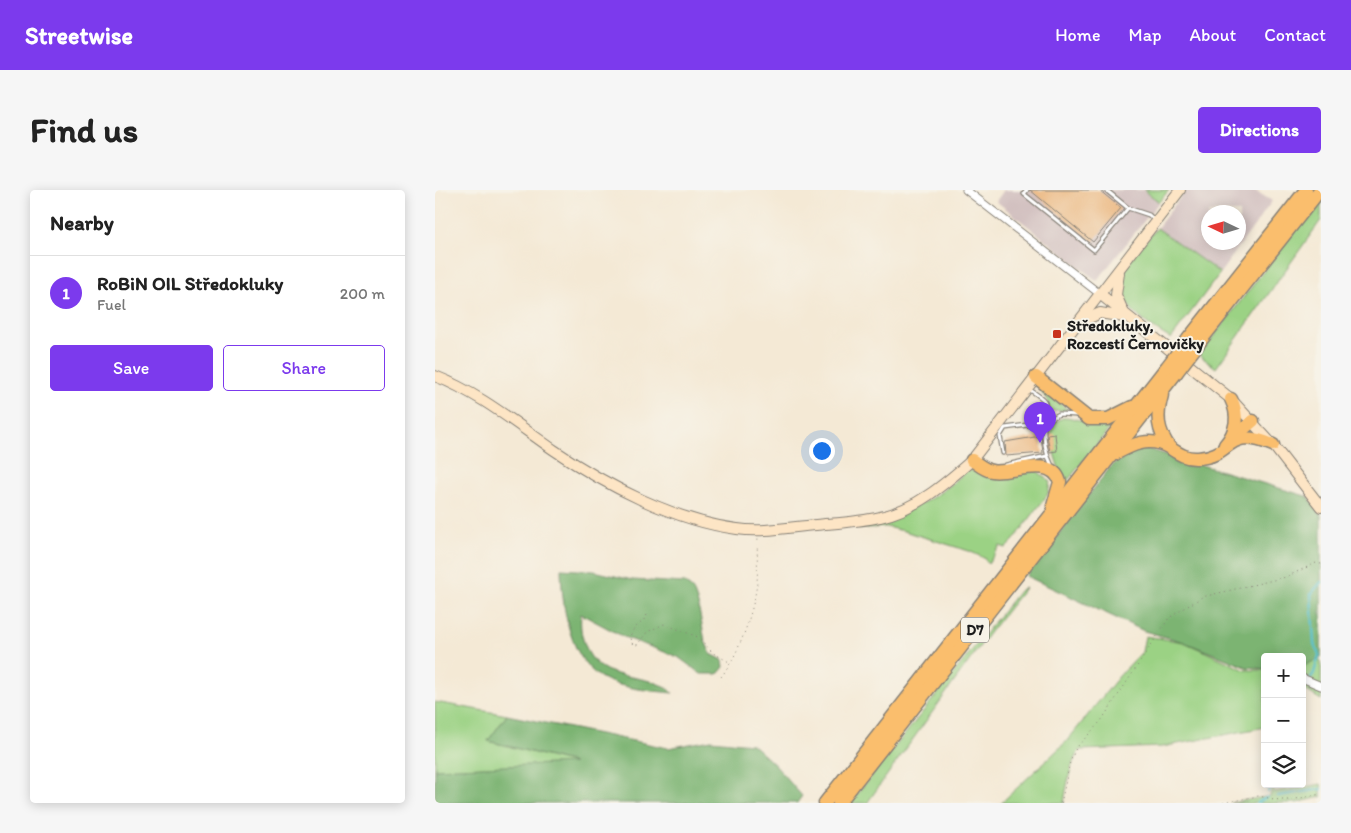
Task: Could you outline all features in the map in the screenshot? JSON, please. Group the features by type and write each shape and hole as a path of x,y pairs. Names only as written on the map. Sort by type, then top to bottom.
{"highway":[{"name":"D7","path":"1194,341 1306,190"},
{"name":"D7","path":"825,803 1137,405 1171,370 1320,190"},
{"name":"D7","path":"839,803 1164,388 1171,370"},
{"path":"1036,377 1083,416 1095,420 1108,419 1137,405"},
{"path":"1164,388 1157,414 1158,424 1162,437 1170,448"},
{"path":"1222,448 1233,434 1236,422 1231,398"},
{"path":"1222,448 1253,421"},
{"path":"1111,456 1142,442 1155,442 1170,448 1180,455 1196,458 1213,454 1244,437 1259,439 1273,445"},
{"path":"972,460 983,467 997,472 1032,467 1047,470 1056,475 1060,482 1059,490 1048,518"}],"street":[{"path":"966,190 1231,398 1273,445 1321,507"},
{"path":"435,376 467,390 484,400 555,451 606,481 689,518 728,528 759,530 882,517 906,507 944,485 972,460 1180,190"},
{"path":"1121,267 1117,277 1116,295 1128,318"},
{"path":"1075,327 1092,315 1100,313 1118,314 1128,318"},
{"path":"1306,680 1321,686"}],"lane":[{"path":"1027,190 1024,194 1094,250 1128,208"},
{"path":"1106,190 1128,208 1149,215 1156,221"},
{"path":"1027,388 1044,399 1047,412 1043,423 1047,456 1056,475"},
{"path":"1003,454 1000,436 1005,428 1043,423 1059,414 1083,416"},
{"path":"983,467 994,467 1047,456"}],"path":[{"path":"721,677 731,663 756,589 759,530"},
{"path":"1061,803 1070,762 1076,748 1101,721 1169,618 1202,597 1287,577 1316,563 1321,564"},
{"path":"647,615 639,626 632,629 629,636 631,643 637,645 647,632 664,624 698,637 713,653 731,663"},
{"path":"1223,803 1259,796 1285,800 1321,794"}],"shaded area":[{"path":"1004,190 1144,190 1159,202 1097,281 996,201"},
{"path":"1186,190 1254,190 1272,201 1246,237 1246,205 1201,205 1201,250 1237,250 1220,273 1157,228"}],"green space":[{"path":"1144,190 1169,190 1159,202"},
{"path":"1321,197 1321,220 1216,368 1199,355"},
{"path":"1157,228 1220,273 1171,339 1150,326 1132,310 1122,290 1123,278 1128,265"},
{"path":"1037,384 1068,410 1049,411 1047,400"},
{"path":"1067,417 1089,422 1115,422 1064,485 1052,446 1051,436 1053,427 1058,421"},
{"path":"1141,447 1309,497 1321,515 1321,657 1306,665 1306,653 1261,653 1261,669 1246,667 1184,642 1144,631 1026,576 1112,465"},
{"path":"968,469 985,476 1037,471 1050,481 1048,494 1013,541 1006,548 1000,546 988,564 984,558 969,551 904,531 886,527 858,529 904,512 931,499"},
{"path":"561,569 594,571 632,580 685,583 693,590 698,604 705,641 711,654 723,660 724,667 718,674 701,674 678,657 624,637 581,614 581,630 585,645 592,658 601,667 625,676 650,681 673,693 623,686 608,681 595,673 584,662 576,648 566,616"},
{"path":"1025,588 990,632 867,803 850,803 1020,590"},
{"path":"1145,636 1184,642 1245,670 1261,670 1261,728 1162,747 1081,750 1074,759 1064,803 1001,803 1067,741 1120,675 1142,652"},
{"path":"1319,658 1321,662 1321,700 1306,691 1306,663"},
{"path":"435,702 507,715 488,741 577,764 435,769"},
{"path":"507,715 668,748 711,740 752,744 774,764 802,796 797,803 435,803 435,769 574,763 488,741"},
{"path":"1321,784 1321,797 1296,803 1231,803 1270,796 1272,788 1274,792"}],"building":[{"path":"1030,190 1099,190 1121,208 1093,242"},
{"path":"1055,434 1057,451 1050,452 1047,435"},
{"path":"1041,436 1043,453 1006,456 1005,442"}],"waterway":[{"path":"1310,679 1314,673 1319,655 1314,644 1311,594 1321,582"},
{"path":"1268,792 1269,788"},
{"path":"1278,796 1321,789"},
{"path":"1257,803 1267,797"}],"place":[{"name":"Středokluky, Rozcestí Černovičky","path":"1057,334"},
{"name":"RoBiN OIL Středokluky","path":"1040,443"}]}
